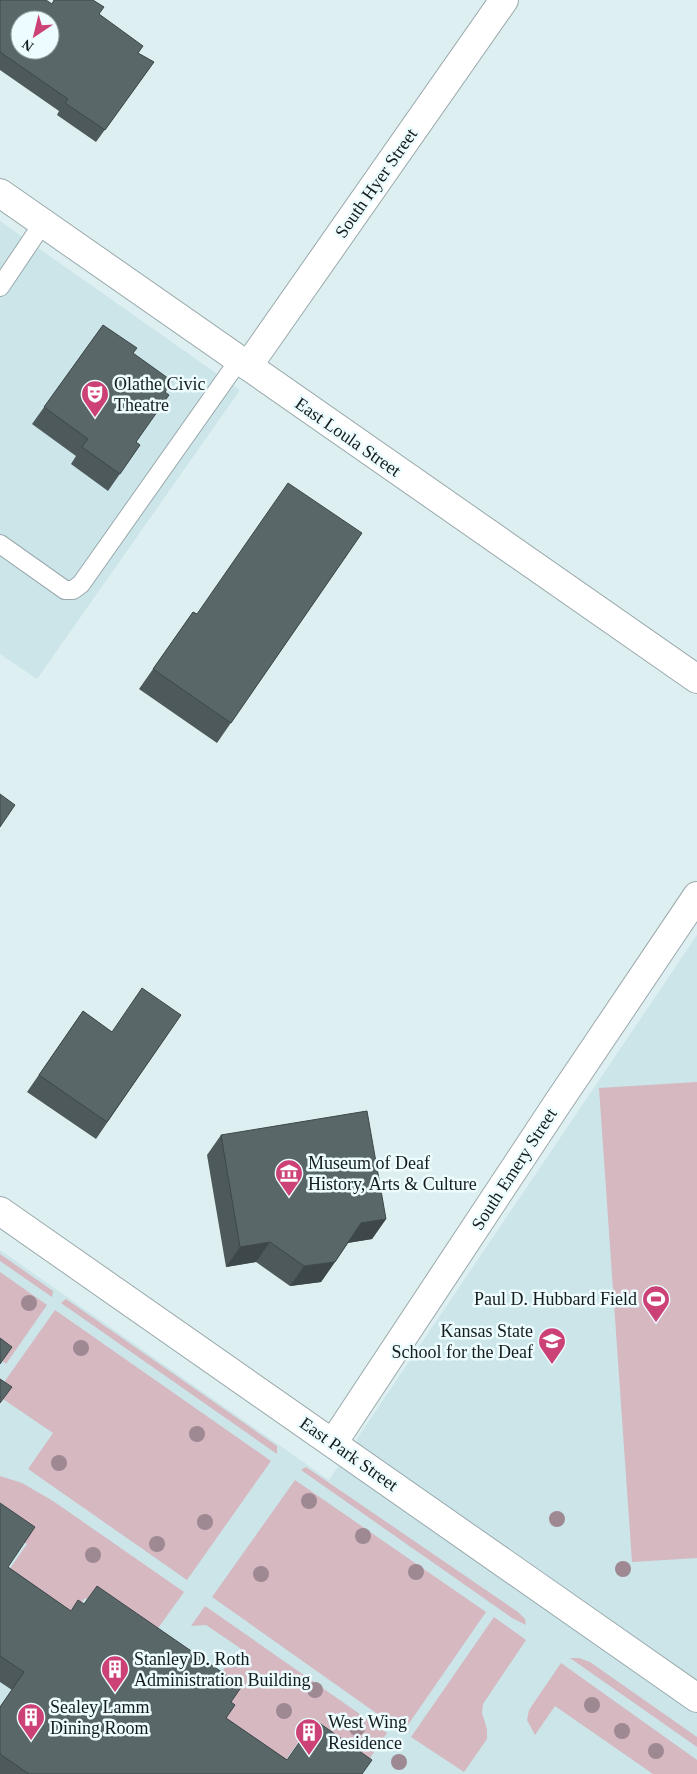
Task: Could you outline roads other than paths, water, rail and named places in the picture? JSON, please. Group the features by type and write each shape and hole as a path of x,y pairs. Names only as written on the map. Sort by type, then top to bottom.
{"street":[{"name":"South Hyer Street","path":"243,363 504,0"},
{"name":"East Loula Street","path":"0,193 697,679"},
{"name":"South Emery Street","path":"333,1443 551,1112 697,896"},
{"name":"East Park Street","path":"0,1211 697,1698"}],"lane":[{"path":"0,287 43,223"},
{"path":"0,544 65,590 73,590 81,584 243,363"}],"place":[{"name":"Olathe Civic Theatre","path":"95,418"},
{"name":"Museum of Deaf History, Arts & Culture","path":"289,1197"},
{"name":"Paul D. Hubbard Field","path":"656,1323"},
{"name":"Kansas State School for the Deaf","path":"552,1365"},
{"name":"Stanley D. Roth Administration Building","path":"115,1693"},
{"name":"Sealey Lamm Dining Room","path":"31,1741"},
{"name":"West Wing Residence","path":"309,1756"}]}
